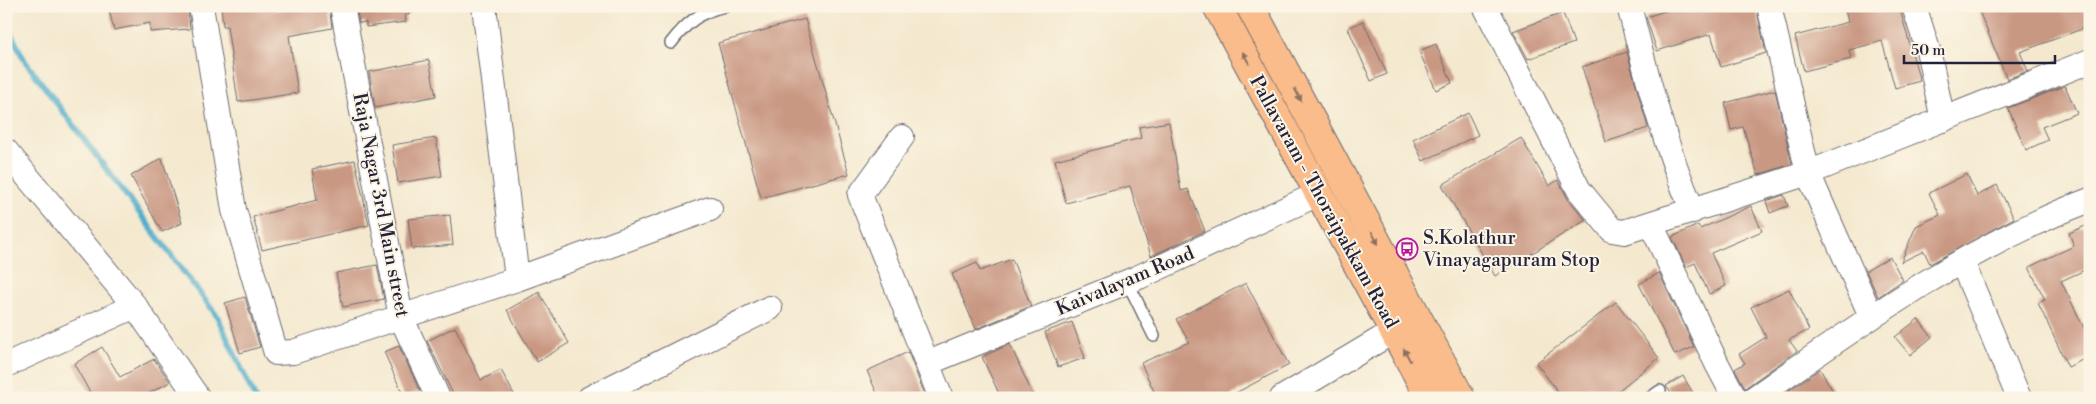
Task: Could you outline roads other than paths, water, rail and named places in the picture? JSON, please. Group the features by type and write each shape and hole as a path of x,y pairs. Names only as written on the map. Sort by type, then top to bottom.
{"main road":[{"name":"Pallavaram - Thoraipakkam Road","path":"1218,6 1430,398"},
{"name":"Pallavaram - Thoraipakkam Road","path":"1250,6 1461,398"}],"street":[{"path":"201,6 234,210 276,353 293,352 517,279 710,209"},
{"name":"Raja Nagar 3rd Main street","path":"342,6 401,317 438,398"},
{"path":"484,6 517,279"},
{"path":"1485,6 1579,190 1612,230 1624,232 1808,173 2090,61"},
{"path":"1629,6 1650,89 1675,170 1693,211"},
{"path":"1769,6 1808,173 1872,316"},
{"path":"1914,6 1928,50 1943,120"},
{"path":"902,137 860,194 941,398"},
{"path":"6,151 136,306 198,398"},
{"name":"Kaivalayam Road","path":"928,363 1127,281 1320,193"},
{"path":"1754,398 1872,316 1962,262 2053,214 2090,200"},
{"path":"1651,224 1716,364 1735,398"},
{"path":"1962,262 2019,398"},
{"path":"6,365 136,306"},
{"path":"590,398 770,308"},
{"path":"1282,398 1394,331"}],"lane":[{"path":"671,43 684,25 702,14 725,6"},
{"path":"1127,281 1154,336"}],"waterway":[{"path":"6,24 25,61 217,316 255,398"}],"place":[{"name":"S.Kolathur Vinayagapuram Stop","path":"1407,249"}]}
